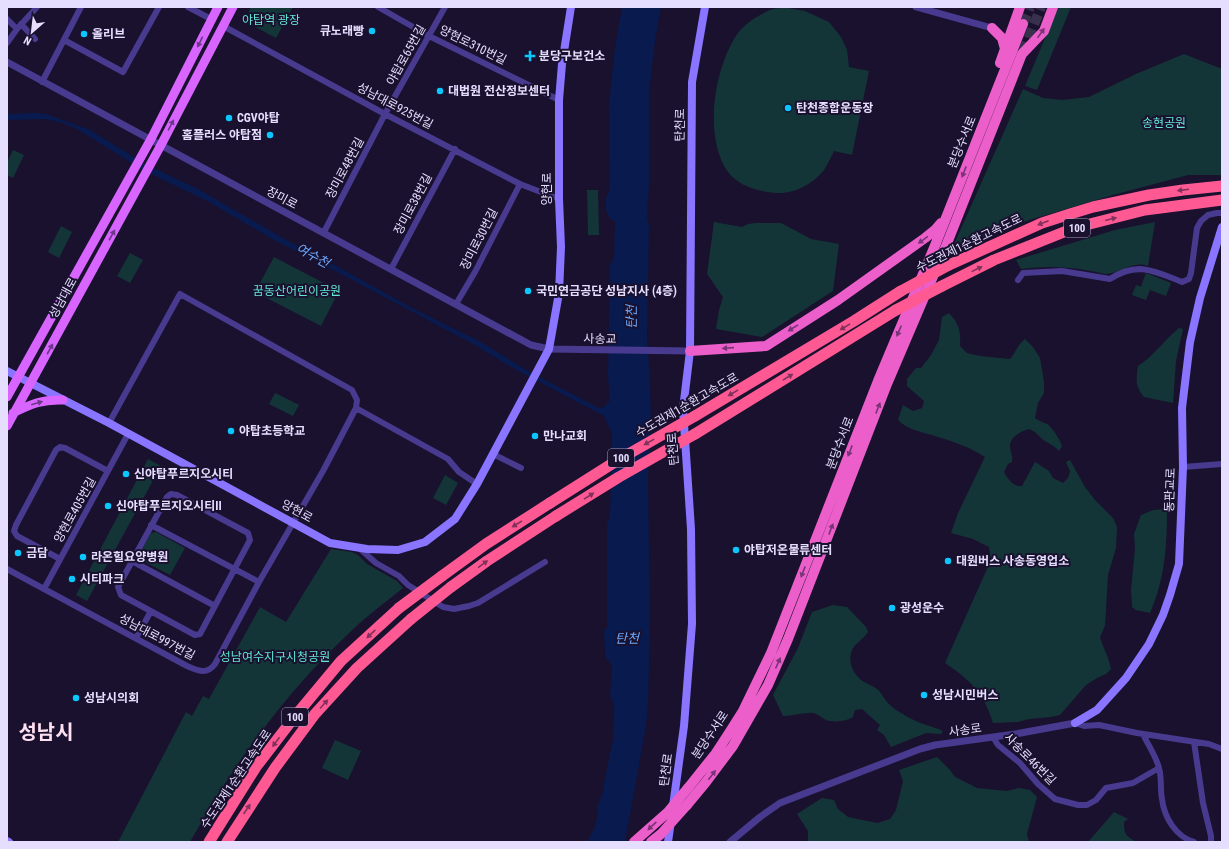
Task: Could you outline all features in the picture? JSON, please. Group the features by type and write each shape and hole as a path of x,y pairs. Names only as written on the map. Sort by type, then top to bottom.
{"highway":[{"path":"978,135 994,80 1005,50 1019,24 1020,7"},
{"name":"분당수서로","path":"651,842 661,834 687,805 729,751 768,685 788,639 887,384 946,246 1022,54 1044,31 1053,7"},
{"path":"992,28 1005,28 1019,24"},
{"name":"분당수서로","path":"634,842 668,812 716,753 743,710 771,654 878,381 949,211 1019,24"},
{"path":"992,28 1002,38 1005,50"},
{"name":"수도권제1순환고속도로","path":"209,842 256,767 296,715 342,661 399,608 486,544 618,460 695,416 902,291 949,265 1042,223 1093,207 1149,195 1222,186"},
{"name":"100","path":"227,842 275,768 315,714 357,668 411,619 451,587 487,561 556,516 619,477 695,434 896,310 994,260 1074,228 1145,210 1222,200"},
{"path":"690,351 766,346 838,300 925,238 935,230 949,211"}],"main road":[{"path":"151,139 218,7"},
{"path":"161,145 233,7"},
{"name":"양현로","path":"7,371 109,423 330,543 359,548 398,550 425,542 455,519 477,484 549,349 559,293 561,246 559,199 559,100 562,64 571,7"},
{"name":"탄천로","path":"668,842 684,726 692,624 690,529 683,409 690,351 692,82 705,7"},
{"name":"성남대로","path":"7,397 151,139"},
{"name":"성남대로","path":"7,426 161,145"},
{"name":"동판교로","path":"1075,723 1098,710 1126,678 1149,644 1163,615 1170,595 1179,564 1183,467 1182,408 1191,337 1203,286 1222,227"},
{"path":"14,413 33,403 54,399 63,400"}],"street":[{"path":"7,43 19,26 37,7"},
{"path":"42,82 81,7"},
{"path":"64,40 123,72 159,7"},
{"path":"188,7 211,19"},
{"name":"양현로310번길","path":"378,7 429,36 559,100"},
{"name":"야탑로65번길","path":"385,114 445,7"},
{"path":"916,7 992,28"},
{"path":"7,19 19,26 35,39"},
{"name":"성남대로925번길","path":"223,26 385,114 520,184 559,199"},
{"name":"장미로","path":"7,62 531,345 549,349"},
{"name":"장미로48번길","path":"324,232 385,114"},
{"name":"장미로38번길","path":"391,269 455,149"},
{"name":"장미로30번길","path":"456,304 475,272 520,184"},
{"path":"1018,280 1023,273 1062,271 1110,279 1125,271 1144,268 1182,282 1189,279 1191,273 1197,228 1201,221 1208,215 1222,213"},
{"path":"109,423 180,294 352,390 357,400 356,408 448,460 459,472 477,484"},
{"name":"사송교","path":"549,349 690,351"},
{"name":"성남대로997번길","path":"7,569 187,666 199,671 207,671 215,664 259,582 326,466 356,408"},
{"name":"양현로405번길","path":"44,589 128,434"},
{"name":"양현로405번길","path":"60,560 16,536 14,531 36,487 56,450 60,447 65,448 108,471"},
{"path":"493,454 521,468"},
{"path":"1183,467 1222,464"},
{"name":"성남대로997번길","path":"171,494 177,495 248,533 250,540 200,634 195,635 121,595 118,587 132,561 167,497 171,494"},
{"path":"151,525 259,582"},
{"path":"359,548 376,563 399,576 414,589 443,607 454,609 478,603 544,562"},
{"path":"132,561 215,606"},
{"path":"136,638 151,611"},
{"name":"사송로","path":"730,842 760,817 780,803 935,745 1075,723 1084,726 1099,725 1143,734 1208,744 1222,749"},
{"path":"1143,734 1159,768 1162,800 1170,822 1178,833 1187,840 1194,842"},
{"name":"사송로46번길","path":"993,737 998,745 1020,763 1038,784 1055,799 1078,805 1087,805 1096,800 1106,788 1133,783 1159,768"},
{"path":"1194,742 1211,842"}],"green space":[{"name":"야탑역 광장","path":"251,7 293,7 276,38 244,21"},
{"path":"1058,7 1071,7 1037,90 1025,86"},
{"name":"탄천종합운동장","path":"788,8 805,11 829,22 841,37 847,50 849,67 869,71 852,155 834,151 824,170 809,184 790,192 777,193 743,185 728,172 720,157 716,140 714,122 715,102 723,64 730,47 741,29 757,17 770,10"},
{"name":"송현공원","path":"1184,54 1222,69 1222,175 1188,175 1113,195 1009,226 951,251 1023,89 1043,98 1062,100 1089,97 1136,74"},
{"path":"13,150 24,155 13,178 7,175 7,163"},
{"path":"587,190 598,190 599,235 588,235"},
{"path":"714,222 742,227 748,224 756,223 781,223 811,239 839,244 833,291 762,337 716,329 723,297 707,274"},
{"path":"1155,222 1148,266 1131,266 1116,272 1105,274 1063,267 1021,269 1016,260 1115,230"},
{"path":"61,226 72,232 59,258 48,252"},
{"path":"130,253 143,260 130,283 117,276"},
{"name":"꿈동산어린이공원","path":"274,257 339,291 321,326 255,292"},
{"path":"1146,273 1171,283 1166,296 1150,290 1146,300 1132,295 1136,285 1142,287 1141,286"},
{"path":"949,313 959,328 960,346 967,353 1010,359 1025,339 1033,347 1040,358 1044,382 1044,393 1038,403 1035,418 1049,426 1056,434 1062,446 1059,451 1029,429 1019,433 1010,443 1012,462 1008,464 1004,472 1009,480 1013,484 1022,486 1035,462 1049,471 1053,478 1063,483 1068,478 1070,471 1066,462 1070,460 1085,487 1095,500 1113,518 1117,527 1116,548 1108,575 1105,626 1100,637 1111,669 1106,674 1086,685 1060,715 1018,722 993,723 985,703 975,688 962,675 945,663 991,560 989,547 973,539 951,533 958,513 985,457 973,450 948,440 920,432 898,420 903,405 913,411 922,408 924,401 907,386 907,379 916,368 921,368 931,355 939,340 942,317"},
{"path":"1179,328 1183,329 1176,361 1173,403 1144,397 1137,383 1138,366 1149,358"},
{"path":"275,393 299,405 293,416 269,404"},
{"path":"148,459 161,466 87,601 76,595"},
{"path":"445,475 458,483 446,505 433,498"},
{"path":"1167,509 1166,549 1159,588 1150,613 1136,610 1132,607 1131,590 1135,548 1134,534 1141,515 1153,510"},
{"path":"156,532 185,548 170,575 141,560 139,555 151,533"},
{"name":"성남여수지구시청공원","path":"331,549 352,552 358,555 367,564 397,581 403,588 345,637 300,684 241,760 206,814 190,842 118,842 186,712 192,716 203,696 209,699 260,607 286,622"},
{"path":"833,605 847,607 866,627 868,632 854,647 850,657 851,665 857,676 864,682 877,689 895,709 906,716 943,731 941,734 926,733 891,747 884,735 877,730 880,725 862,709 855,710 853,717 848,720 840,721 829,721 811,713 783,716 773,695 798,648 812,612"},
{"path":"335,740 361,751 348,780 322,768"},
{"path":"937,757 955,777 977,788 1007,791 1019,788 1030,790 1037,797 1027,834 1029,842 808,842 808,831 797,814 822,798 834,800 838,809 848,817 877,823 890,819 896,810 903,781 899,770"},
{"path":"1114,812 1128,819 1124,822 1124,830 1126,835 1137,842 1088,842"}],"water":[{"name":"탄천","path":"622,7 661,7 655,40 649,93 647,339 651,425 648,478 650,622 648,706 646,726 625,842 589,842 588,840 594,829 598,813 597,808 604,789 613,740 614,705 610,696 612,665 605,656 604,631 607,627 607,524 610,516 612,433 604,416 509,366 475,345 274,240 209,202 143,170 77,129 46,119 7,120 7,114 46,114 90,130 145,164 198,189 290,242 313,253 412,308 481,342 526,370 597,407 603,408 610,400 608,377 610,264 614,259 615,222 607,214 606,207 607,195 610,189 609,103 615,47"}],"tunnel":[{"path":"1023,24 1030,7"},
{"path":"1023,52 1041,7"}],"place":[{"name":"큐노래빵","path":"372,31"},
{"name":"올리브","path":"84,34"},
{"name":"분당구보건소","path":"530,56"},
{"name":"대법원 전산정보센터","path":"440,91"},
{"name":"탄천종합운동장","path":"788,108"},
{"name":"CGV야탑","path":"229,118"},
{"name":"홈플러스 야탑점","path":"270,135"},
{"name":"국민연금공단 성남지사 (4층)","path":"528,291"},
{"name":"야탑초등학교","path":"231,431"},
{"name":"만나교회","path":"535,436"},
{"name":"신야탑푸르지오시티","path":"126,474"},
{"name":"신야탑푸르지오시티II","path":"108,506"},
{"name":"야탑저온물류센터","path":"736,550"},
{"name":"금담","path":"18,553"},
{"name":"라온힐요양병원","path":"83,557"},
{"name":"대원버스 사송동영업소","path":"948,561"},
{"name":"시티파크","path":"72,579"},
{"name":"광성운수","path":"892,608"},
{"name":"성남시민버스","path":"924,695"},
{"name":"성남시의회","path":"76,698"}],"district":[{"name":"성남시","path":"46,732"}],"water label":[{"name":"여수천","path":"313,255"}]}
